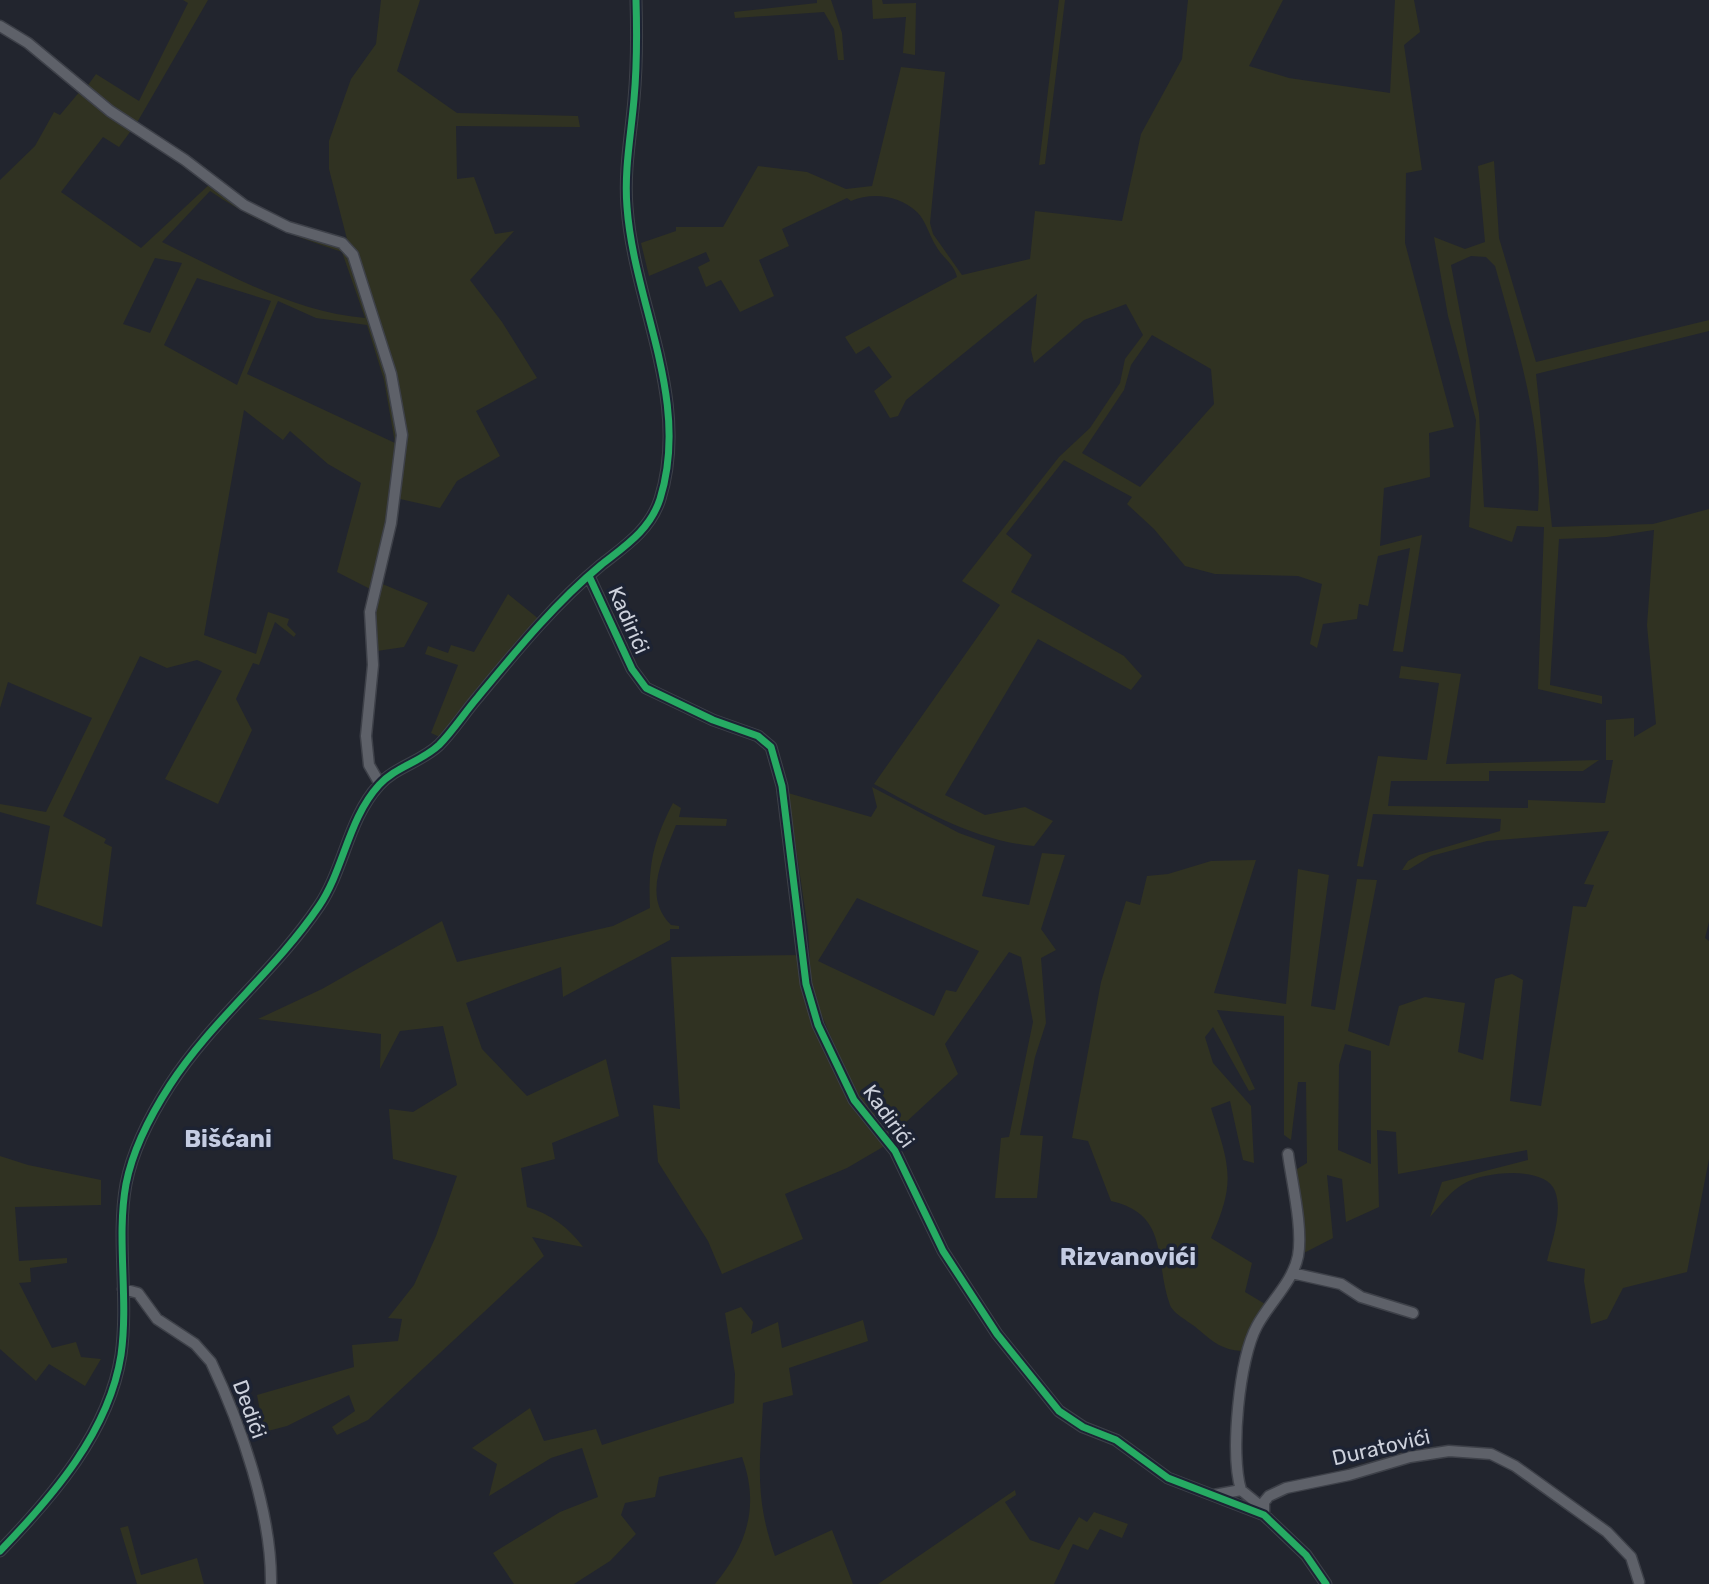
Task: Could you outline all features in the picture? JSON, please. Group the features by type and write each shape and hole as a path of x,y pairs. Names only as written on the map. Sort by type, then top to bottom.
{"street":[{"path":"0,1551 48,1498 97,1424 112,1390 121,1352 126,1185 145,1128 186,1062 251,990 316,910 331,884 358,819 380,784 438,746 553,610 648,524 660,498 666,472 666,401 627,209 626,171 636,74 636,0"},
{"path":"0,26 29,43 110,111 185,160 244,205 288,227 342,243 353,255 391,373 402,435 391,523 370,612 373,665 366,737 369,765 380,784"},
{"name":"Kadirići","path":"589,576 632,670 646,688 713,720 758,736 771,747 782,786 806,984 818,1025 854,1100 895,1151 943,1251 997,1334 1059,1411 1083,1427 1116,1440 1168,1478 1264,1512 1306,1555 1326,1584"},
{"path":"1264,1512 1241,1490 1237,1432 1248,1347 1256,1327 1292,1273 1299,1244 1288,1154"},
{"path":"1292,1273 1341,1284 1361,1297 1413,1313"},
{"name":"Dedići","path":"123,1289 138,1293 157,1320 195,1344 214,1369 266,1518 271,1584"},
{"name":"Duratovići","path":"1264,1512 1269,1496 1277,1491 1410,1457 1449,1451 1491,1454 1515,1466 1607,1531 1631,1557 1639,1583"},
{"path":"1210,1495 1241,1490"}],"green space":[{"path":"183,0 208,0 135,126 86,88 96,74 139,101 188,3"},
{"path":"381,0 420,0 397,71 457,113 578,116 580,127 456,126 457,179 474,177 495,234 514,231 470,280 502,322 537,378 476,411 500,456 457,481 440,508 400,499 404,445 374,591 337,572 361,483 328,464 290,431 283,440 244,410 204,635 256,654 268,612 289,619 287,625 296,634 294,637 275,622 259,665 253,663 236,699 252,730 218,804 165,779 222,671 197,660 167,668 140,656 63,816 106,839 104,843 112,847 102,927 36,904 50,826 0,812 0,804 46,812 92,718 8,682 0,708 0,180 35,146 54,112 60,115 81,90 133,128 119,147 103,137 61,192 141,248 212,182 246,207 349,247 329,169 329,141 351,79 376,44","holes":["210,191 274,227 342,252 365,318 312,308 286,299 235,278 162,242","155,258 182,263 150,333 123,324","197,278 271,301 237,385 164,345","278,301 316,318 367,325 384,380 395,443 247,374"]},
{"path":"817,0 831,0 842,33 844,60 838,60 834,29 824,12 735,18 734,12 817,3"},
{"path":"872,0 882,0 883,4 916,3 915,55 903,53 906,17 873,19"},
{"path":"1059,0 1065,0 1045,164 1039,165"},
{"path":"1188,0 1283,0 1249,66 1289,78 1390,93 1395,0 1414,0 1420,32 1404,45 1422,170 1406,173 1405,243 1454,427 1429,433 1430,477 1384,488 1380,546 1422,535 1403,652 1393,651 1410,548 1378,556 1368,606 1359,604 1357,619 1323,624 1317,648 1310,644 1322,584 1298,576 1215,574 1185,566 1154,529 1127,504 1132,497 1064,460 1006,534 1032,555 1011,592 1124,656 1142,676 1131,690 1038,639 945,795 985,815 1025,807 1053,821 1034,846 1013,843 951,823 874,784 1000,605 962,581 1059,457 1090,428 1120,383 1125,359 1143,335 1126,304 1084,320 1034,363 1031,350 1037,294 906,400 898,416 890,418 874,391 892,377 869,346 856,354 845,337 957,277 936,246 923,220 910,206 885,197 851,201 847,198 782,229 789,246 759,260 774,296 740,312 721,280 706,287 698,267 710,261 706,252 649,276 641,243 676,231 676,227 723,227 758,166 807,172 846,189 872,186 901,67 945,72 930,223 933,234 962,275 1030,259 1035,211 1122,221 1141,134 1182,59","holes":["1152,335 1211,369 1214,404 1140,487 1082,453 1124,390 1131,365"]},
{"path":"1494,161 1499,238 1536,362 1709,320 1709,331 1536,374 1552,527 1653,524 1709,509 1709,922 1705,938 1709,941 1709,1159 1687,1272 1623,1288 1607,1319 1591,1324 1584,1281 1585,1269 1547,1261 1558,1208 1555,1191 1549,1183 1539,1177 1513,1173 1474,1179 1455,1190 1430,1217 1442,1182 1528,1160 1527,1150 1398,1174 1396,1132 1377,1130 1379,1207 1346,1222 1342,1179 1327,1175 1333,1238 1302,1254 1292,1172 1307,1163 1306,1082 1298,1082 1291,1140 1284,1135 1284,1016 1217,1010 1255,1089 1249,1091 1213,1027 1205,1037 1213,1063 1251,1106 1254,1163 1243,1160 1230,1101 1211,1108 1228,1173 1224,1202 1211,1238 1252,1263 1245,1292 1265,1304 1241,1351 1235,1350 1214,1342 1172,1308 1165,1288 1157,1241 1151,1228 1143,1217 1130,1207 1111,1201 1088,1141 1072,1138 1101,982 1126,901 1140,905 1147,876 1168,874 1211,861 1256,860 1214,993 1286,1004 1298,869 1329,875 1311,1006 1335,1010 1357,879 1377,880 1348,1031 1389,1046 1399,1006 1425,997 1465,1003 1458,1052 1483,1060 1495,979 1512,974 1523,980 1510,1101 1541,1106 1573,906 1586,907 1594,885 1584,884 1609,831 1487,841 1431,856 1408,870 1402,870 1408,861 1419,855 1500,831 1501,819 1373,814 1363,867 1357,866 1378,756 1427,760 1439,683 1399,678 1401,666 1461,674 1446,764 1599,760 1583,771 1489,771 1489,781 1391,781 1388,806 1528,808 1528,800 1605,803 1613,760 1606,760 1606,720 1634,718 1634,737 1656,724 1647,625 1654,530 1607,537 1559,539 1550,685 1602,696 1602,704 1538,689 1544,527 1517,526 1512,542 1469,527 1476,420 1448,316 1434,237 1465,249 1485,242 1478,166","holes":["1471,256 1486,257 1495,266 1520,356 1537,449 1538,511 1484,507 1479,413 1451,265","1345,1044 1371,1051 1371,1164 1338,1150 1339,1065"]},
{"path":"380,583 428,603 404,647 377,651 375,614"},
{"path":"508,594 540,620 442,738 431,733 458,665 425,654 428,646 448,653 451,645 474,652"},
{"path":"872,787 959,833 995,846 982,896 1029,905 1042,853 1065,855 1041,929 1056,950 1041,958 1046,1023 1035,1057 1020,1135 1043,1136 1037,1198 995,1198 1001,1138 1009,1137 1033,1022 1021,957 1009,952 945,1044 958,1074 890,1137 852,1087 817,1004 811,981 808,930 788,793 871,817 877,807","holes":["857,898 979,951 956,992 946,990 934,1016 818,961"]},
{"path":"673,803 681,808 679,817 727,819 726,826 676,825 661,864 656,890 662,914 671,925 679,926 679,929 670,929 670,940 563,997 561,967 466,1003 482,1049 527,1096 606,1059 619,1116 552,1143 555,1159 521,1168 527,1207 559,1222 583,1247 532,1237 544,1256 368,1420 337,1435 332,1427 355,1411 349,1395 287,1426 264,1432 257,1395 354,1367 352,1345 398,1341 402,1319 388,1318 414,1285 436,1236 457,1176 393,1159 389,1109 413,1112 457,1085 443,1026 400,1031 380,1069 381,1034 258,1019 322,989 442,921 457,962 613,926 650,908 653,854"},
{"path":"802,955 806,985 841,1081 888,1144 847,1168 785,1194 803,1239 722,1274 708,1241 658,1162 653,1105 680,1109 671,957"},
{"path":"0,1156 28,1165 101,1180 101,1205 15,1207 19,1261 67,1258 67,1263 30,1268 31,1282 19,1283 52,1348 76,1342 81,1357 101,1359 85,1386 49,1364 36,1381 0,1349"},
{"path":"741,1307 753,1322 751,1334 778,1322 782,1348 863,1320 868,1341 789,1368 793,1395 763,1403 760,1462 761,1497 775,1556 832,1530 853,1584 715,1584 735,1555 747,1524 750,1492 742,1457 659,1477 655,1497 625,1503 621,1515 636,1534 610,1561 574,1584 514,1584 493,1553 560,1512 598,1497 582,1448 551,1458 489,1496 497,1464 472,1448 530,1408 544,1441 596,1429 602,1445 734,1403 735,1374 725,1313"},
{"path":"1015,1490 1016,1495 1005,1502 1030,1540 1059,1550 1079,1517 1087,1522 1094,1512 1128,1524 1122,1538 1100,1529 1088,1550 1073,1544 1054,1584 878,1584"},
{"path":"128,1526 141,1575 197,1558 204,1584 137,1584 120,1528"}],"cycle path":[{"path":"0,1551 76,1462 104,1411 121,1355 124,1312 122,1226 126,1184 143,1133 170,1085 205,1039 302,930 319,906 335,876 360,813 379,785 439,745 536,628 584,580 636,537 656,510 668,462 669,425 658,352 632,243 626,193 636,74 636,0"},
{"path":"589,576 632,669 646,688 713,720 758,736 771,747 782,786 806,984 818,1025 854,1100 895,1151 943,1251 997,1334 1059,1411 1083,1427 1116,1440 1168,1478 1264,1515 1306,1555 1326,1584"}],"district":[{"name":"Bišćani","path":"228,1139"},
{"name":"Rizvanovići","path":"1128,1257"}]}
